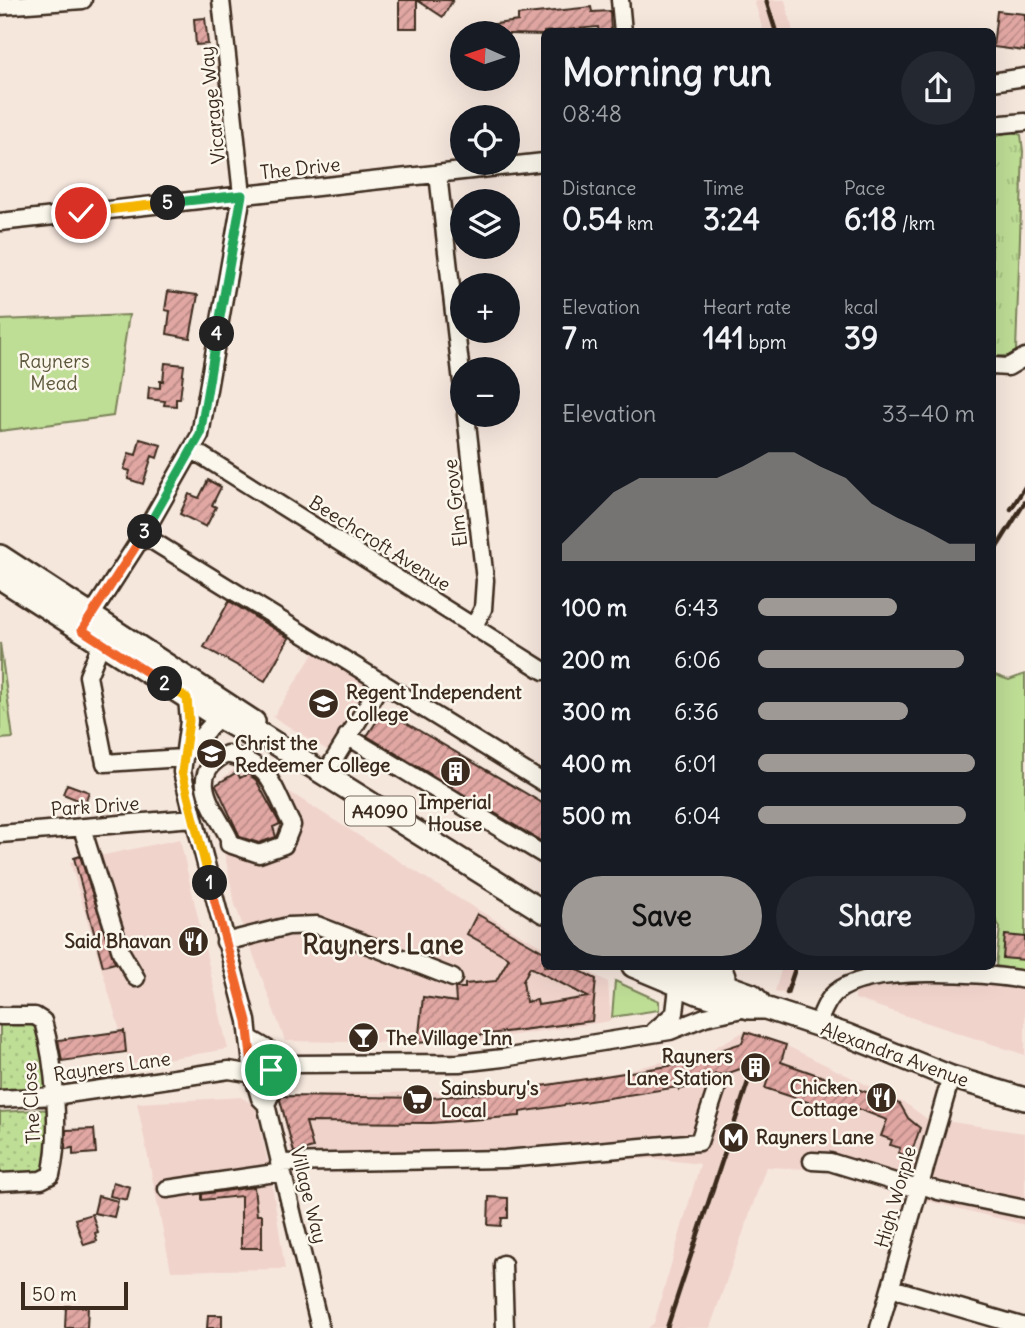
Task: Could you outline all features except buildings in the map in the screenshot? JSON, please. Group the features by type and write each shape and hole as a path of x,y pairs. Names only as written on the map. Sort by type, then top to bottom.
{"main road":[{"name":"A4090","path":"0,556 87,623 228,714 248,734 262,735 541,910"},
{"name":"A4090","path":"0,578 87,623 102,644 187,698 228,714"},
{"name":"Alexandra Avenue","path":"642,970 678,987 817,1025 951,1077 1025,1099"},
{"name":"Alexandra Avenue","path":"681,970 752,995 757,1008"}],"street":[{"path":"0,6 83,0"},
{"name":"Vicarage Way","path":"87,623 143,535 200,435 242,195 221,0"},
{"path":"620,0 624,28"},
{"path":"996,81 1025,77"},
{"path":"996,125 1025,122"},
{"name":"The Drive","path":"0,222 541,162"},
{"path":"438,174 459,357"},
{"path":"996,366 1007,367 1025,357"},
{"name":"Elm Grove","path":"467,427 485,580 483,609 474,626"},
{"name":"Beechcroft Avenue","path":"193,450 541,669"},
{"path":"143,535 541,781"},
{"path":"102,644 88,676 105,763 182,758 228,714"},
{"path":"324,776 382,682"},
{"name":"Village Way","path":"187,698 189,721 182,772 225,942 249,1044 253,1073 260,1098 266,1104 320,1328"},
{"path":"348,736 541,853"},
{"path":"203,858 229,844 259,854 284,845 292,825 273,779 244,759 227,754 212,761 204,774 204,787 229,838 229,844"},
{"name":"Park Drive","path":"0,834 193,818"},
{"path":"82,828 121,953 136,978"},
{"path":"225,942 288,926 317,926 453,978"},
{"path":"653,1032 675,1013 678,987 672,970"},
{"path":"723,970 728,976 726,985"},
{"path":"817,1025 830,999 847,985 939,970 1025,980"},
{"name":"Rayners Lane","path":"0,1099 54,1096 229,1070 253,1073 288,1066 459,1063 670,1031 705,1017 757,1008"},
{"name":"The Close","path":"0,1016 34,1016 43,1021 54,1096 54,1161 51,1175 41,1180 0,1182"},
{"path":"229,1070 249,1044 284,1057 288,1066 266,1104"},
{"name":"High Worple","path":"879,1328 951,1077"},
{"path":"167,1189 281,1168 505,1159 699,1142 718,1084"},
{"path":"813,1161 830,1162 919,1187 1025,1209"},
{"path":"503,1264 505,1328"},
{"path":"891,1288 1025,1327"}],"shaded area":[{"path":"754,0 785,0 792,28 762,28"},
{"name":"Regent Independent College","path":"315,651 373,688 332,753 273,717"},
{"path":"242,762 458,898 541,946 541,970 586,970 608,982 611,1021 454,1044 285,1041 235,905 211,788"},
{"path":"180,839 228,1049 130,1065 70,862"},
{"path":"781,970 796,970 787,994 775,991"},
{"path":"854,970 993,970 997,981 1025,986 1025,1055 855,999"},
{"path":"747,1030 781,1043 908,1105 926,1118 1025,1133 1025,1225 887,1191 827,1170 766,1167 710,1328 648,1328 654,1323 700,1164 657,1159 294,1166 278,1096 509,1089 614,1073 706,1052"},
{"path":"241,1097 255,1105 271,1176 285,1269 171,1271 137,1103"}],"green space":[{"path":"1011,131 1021,135 1023,151 1016,351 1009,356 996,356 996,137"},
{"name":"Rayners Mead","path":"129,315 113,416 0,431 0,320"},
{"path":"0,643 13,738 0,739"},
{"path":"1025,674 1025,971 996,966 1000,927 996,920 996,675 1009,680"},
{"path":"615,981 659,1001 659,1010 612,1017"},
{"path":"0,1016 35,1016 53,1089 0,1092"},
{"path":"54,1109 51,1175 0,1182 0,1112"}],"railway":[{"path":"766,0 775,28"},
{"path":"1011,509 1025,487"},
{"path":"996,549 1025,502"},
{"path":"787,993 795,970"},
{"path":"667,1328 751,1073"}],"place":[{"name":"Regent Independent College","path":"323,703"},
{"name":"Christ the Redeemer College","path":"212,754"},
{"name":"Imperial House","path":"455,771"},
{"name":"Said Bhavan","path":"194,941"},
{"name":"The Village Inn","path":"363,1038"},
{"name":"Rayners Lane Station","path":"756,1067"},
{"name":"Chicken Cottage","path":"881,1098"},
{"name":"Sainsbury's Local","path":"418,1099"},
{"name":"Rayners Lane","path":"733,1137"}],"district":[{"name":"Rayners Lane","path":"383,944"}],"route":[{"path":"81,213 242,195 200,435 143,535 82,630 187,698 189,721 182,772 247,1021 253,1073 271,1070"}]}
